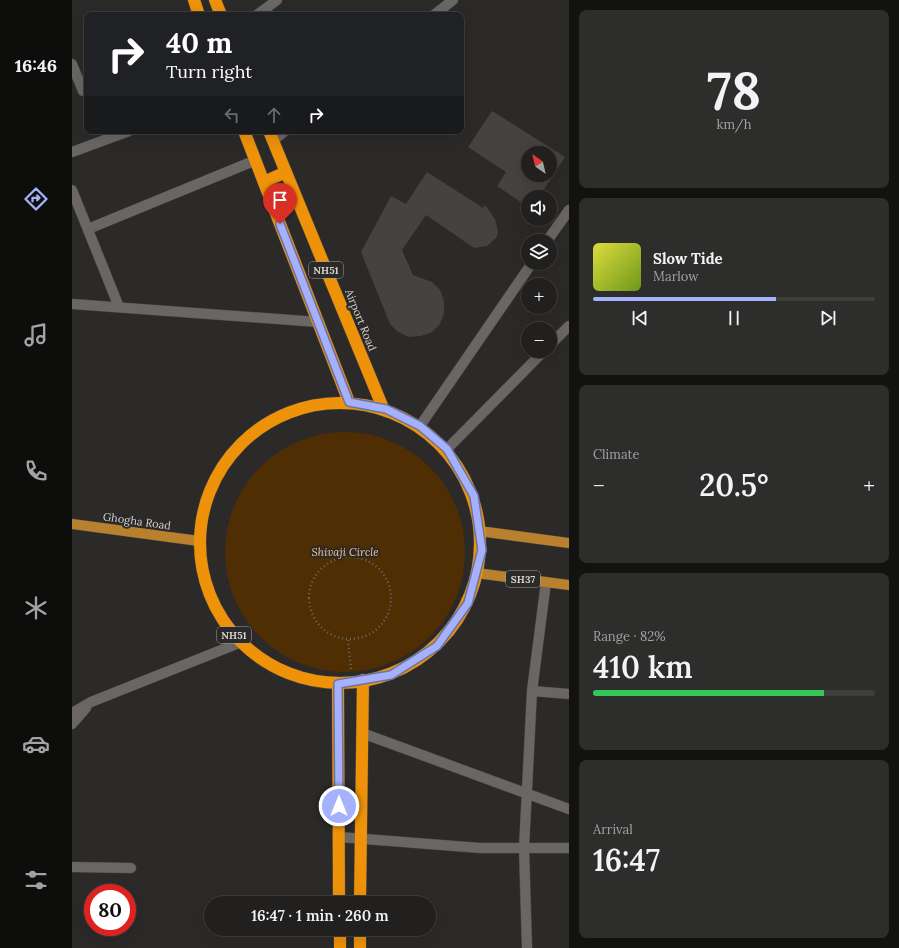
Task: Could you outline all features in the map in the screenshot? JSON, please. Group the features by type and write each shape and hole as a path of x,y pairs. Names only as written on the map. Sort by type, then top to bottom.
{"highway":[{"path":"194,0 198,12"},
{"path":"215,0 220,12"},
{"name":"NH51","path":"245,134 349,402"},
{"name":"Airport Road","path":"271,136 383,408"},
{"path":"264,182 286,172"},
{"name":"NH51","path":"349,402 383,408 420,426 447,449 474,496 482,550 468,603 437,646 391,675 338,684 284,673 239,643 208,596 198,541 211,486 244,440 293,410 349,402"},
{"path":"358,681 362,733 360,896"},
{"path":"338,684 339,896"},
{"path":"340,936 340,948"},
{"path":"360,936 360,948"}],"main road":[{"name":"Ghogha Road","path":"72,524 198,541"},
{"path":"479,531 569,543"},
{"name":"SH37","path":"476,573 569,585"}],"street":[{"path":"261,12 277,0"},
{"path":"438,12 453,0"},
{"path":"72,64 83,91"},
{"path":"72,152 121,134"},
{"path":"88,229 256,160"},
{"path":"72,190 119,307"},
{"path":"553,234 569,210"},
{"path":"420,426 527,270"},
{"path":"72,304 318,322"},
{"path":"557,338 569,326"},
{"path":"447,449 537,358"},
{"path":"528,948 524,848 532,691 546,582"},
{"path":"72,713 87,704 239,643"},
{"path":"532,691 569,694"},
{"path":"72,707 87,704"},
{"path":"72,724 87,704"},
{"path":"362,733 569,809"},
{"path":"339,837 480,848 569,848"},
{"path":"72,867 131,868"}],"path":[{"path":"351,557 367,560 380,570 388,583 391,599 388,615 378,628 364,637 348,640 333,636 319,627 311,613 308,597 312,582 321,568 335,560 351,557"},
{"path":"348,640 358,681"}],"green space":[{"name":"Shivaji Circle","path":"333,432 357,432 380,437 402,446 430,467 445,485 456,506 463,529 465,552 463,575 456,598 445,619 430,637 402,658 380,667 357,672 333,672 310,667 288,658 269,645 252,628 239,609 230,587 225,564 225,540 230,517 239,495 252,476 269,459 288,446 310,437"}],"building":[{"path":"492,111 548,146 521,146 521,182 549,182 544,190 521,190 521,202 497,186 506,172 468,147"},
{"path":"557,152 565,157 557,169"},
{"path":"427,172 483,208 485,205 495,219 498,232 496,238 487,246 474,248 426,215 402,250 413,275 432,282 440,290 444,301 444,313 440,324 432,332 421,336 409,337 398,332 390,324 361,252 391,196 406,204"}],"route":[{"path":"280,224 349,402 386,409 420,426 447,449 474,496 482,550 468,603 437,646 391,675 338,684 339,806"}]}
